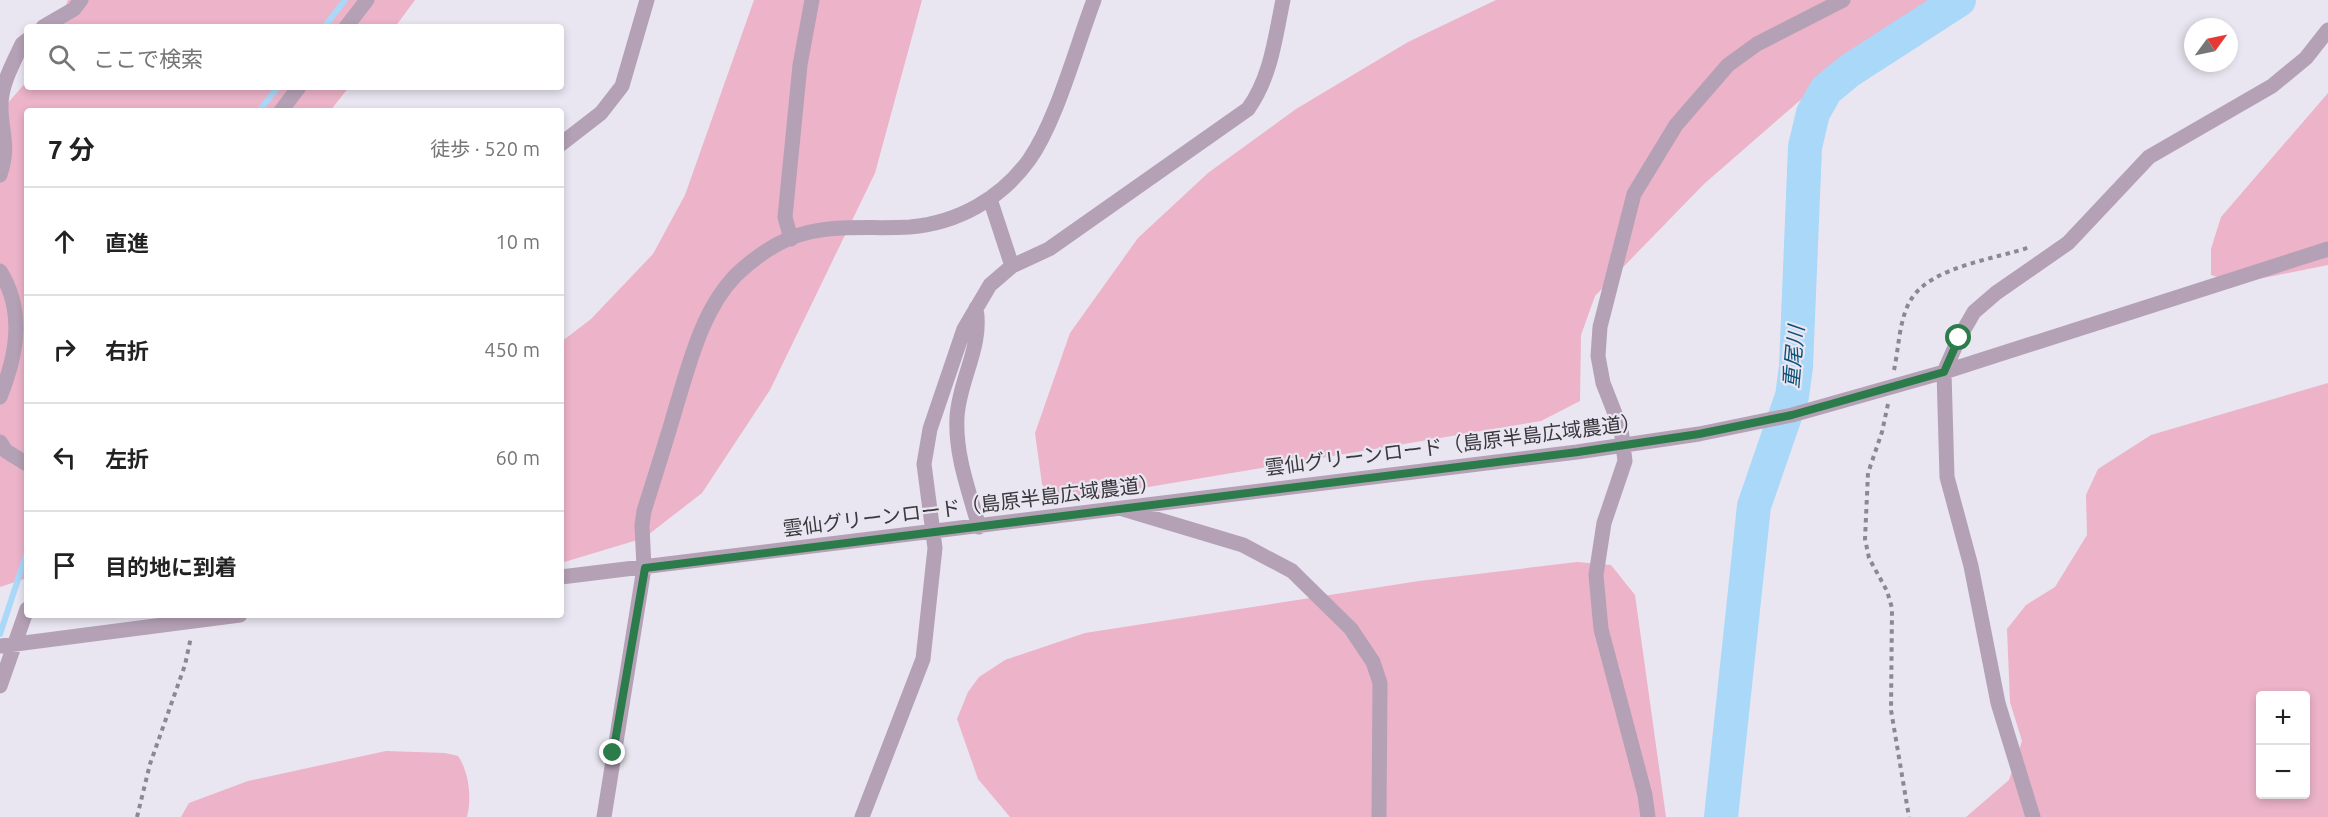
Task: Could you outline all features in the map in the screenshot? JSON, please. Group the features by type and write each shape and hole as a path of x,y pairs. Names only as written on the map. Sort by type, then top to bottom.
{"street":[{"path":"48,24 74,9 81,0"},
{"path":"348,24 367,0"},
{"path":"564,142 601,113 622,86 647,0"},
{"path":"791,239 785,217 800,65 812,0"},
{"path":"604,817 645,568 642,525 645,511 696,341 714,306 735,276 757,257 809,232 910,227 936,223 963,214 990,199 1012,181 1044,134 1094,0"},
{"path":"862,817 922,659 935,548 924,464 930,429 964,329 990,285 1012,266 1050,249 1248,109 1260,92 1267,72 1283,0"},
{"path":"1648,817 1645,795 1601,629 1596,575 1604,523 1625,461 1622,429 1603,383 1598,356 1600,327 1634,194 1676,125 1728,65 1757,44 1843,0"},
{"path":"2033,817 1998,703 1971,566 1947,477 1944,372 1974,312 1996,293 2068,243 2148,157 2272,86 2306,58 2328,30"},
{"path":"0,175 7,151 1,106 4,84 24,42"},
{"path":"283,108 297,90"},
{"path":"990,199 1012,266"},
{"name":"雲仙グリーンロード（島原半島広域農道）","path":"564,577 979,527 1117,507 1461,466 1699,434 1792,415 1898,380 1944,372 2328,249"},
{"path":"0,271 8,283 16,310 16,342 10,373 0,397"},
{"path":"976,308 977,341 957,415 958,452 979,527"},
{"path":"0,442 6,451 24,462"},
{"path":"1117,507 1243,545 1292,571 1351,628 1373,662 1380,683 1379,817"},
{"path":"0,686 24,618"},
{"path":"0,646 217,618"}],"path":[{"path":"1898,380 1905,312 1912,298 1921,288 1960,268 2037,244"},
{"path":"1889,399 1882,432 1868,473 1864,539 1869,558 1887,591 1892,608 1891,710 1909,817"},
{"path":"136,817 150,764 185,665 191,635"}],"shaded area":[{"path":"68,0 415,0 397,24 60,24"},
{"path":"754,0 922,0 875,173 770,390 702,493 644,538 564,562 564,340 591,319 653,254 685,195"},
{"path":"1496,0 1935,0 1828,76 1704,184 1595,296 1581,335 1580,401 1541,421 1053,503 1042,484 1035,433 1070,333 1138,238 1208,173 1296,109 1408,42"},
{"path":"24,84 24,90 347,90 332,108 24,108 24,579 0,587 0,112"},
{"path":"2328,93 2328,265 2238,283 2211,275 2211,249 2221,217"},
{"path":"2328,383 2328,817 1966,817 2009,780 2022,741 2010,702 2007,629 2026,605 2055,587 2087,535 2086,495 2098,469 2151,435"},
{"path":"1577,562 1611,565 1635,595 1666,817 1010,817 978,779 957,719 968,692 979,677 1005,660 1085,633 1419,581"},
{"path":"386,751 445,753 458,756 465,770 468,785 467,817 181,817 189,803 248,781"}],"waterway":[{"path":"326,24 345,0"},
{"name":"重尾川","path":"1721,817 1754,506 1792,396 1796,367 1805,147 1813,113 1826,90 1849,71 1959,0"},
{"path":"261,108 276,90"},
{"path":"0,634 24,561"}],"route":[{"path":"613,753 645,568 979,527 1117,507 1578,452 1699,434 1792,415 1902,382 1944,372 1959,338"}]}
